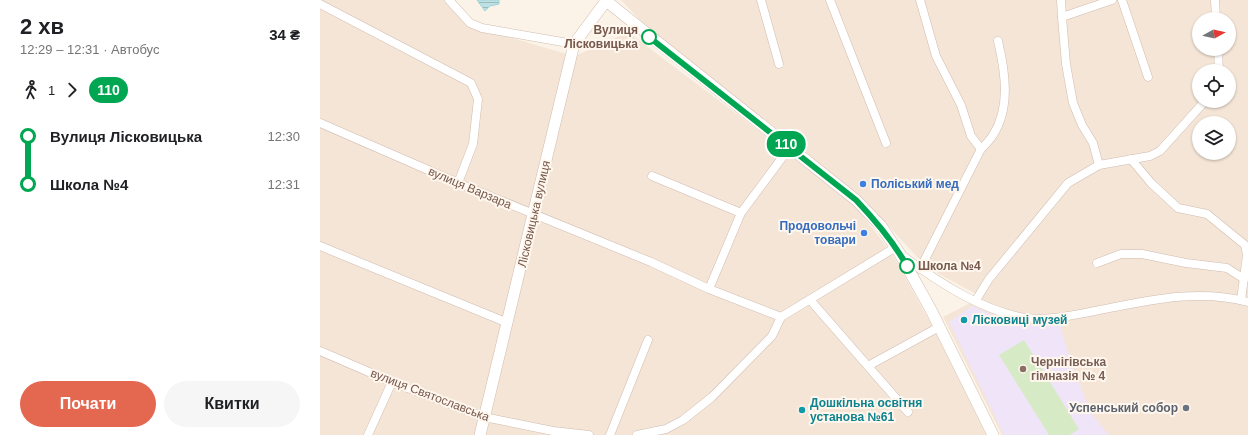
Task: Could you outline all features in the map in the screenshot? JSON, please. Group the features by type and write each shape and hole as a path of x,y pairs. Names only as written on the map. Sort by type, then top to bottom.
{"main road":[{"name":"Лісковицька вулиця","path":"480,435 574,44 605,0"},
{"path":"605,0 856,200 881,226 898,251 939,327 993,435"}],"street":[{"path":"449,0 470,23 482,28 574,44"},
{"path":"761,0 779,64"},
{"path":"830,0 886,143"},
{"path":"920,0 936,56 961,105 971,136 981,149"},
{"path":"1061,0 1066,64 1073,104 1082,125 1093,143 1098,165"},
{"path":"1062,17 1112,0"},
{"path":"1122,0 1148,77"},
{"path":"1215,0 1216,12"},
{"path":"320,4 471,83 478,99 473,144 458,183"},
{"path":"920,269 981,149 993,136 1000,122 1004,104 1004,81 1002,59 998,41"},
{"path":"976,300 989,279 1068,183 1098,165 1150,156 1160,151 1200,108"},
{"name":"вулиця Варзара","path":"320,123 458,183 651,262 709,289 781,317"},
{"path":"709,289 742,213 790,147"},
{"path":"637,435 666,429 683,420 712,397 772,336 781,317 898,251 934,279 1000,313 1027,318 1044,319 1080,314 1160,298 1196,295 1245,301 1244,279 1247,255 1245,245 1207,214 1178,208 1151,183 1131,160"},
{"path":"652,176 742,213"},
{"path":"320,246 508,323"},
{"path":"1097,263 1121,254 1142,254 1228,268 1244,279"},
{"path":"811,301 908,412"},
{"path":"868,366 939,327"},
{"path":"610,435 648,340"},
{"name":"вулиця Святославська","path":"320,351 392,382 484,417 552,431 590,435"},
{"path":"368,435 392,382"}],"shaded area":[{"path":"320,0 445,0 468,25 570,55 478,435 320,435"},
{"path":"621,0 1248,0 1248,435 1002,435 943,317 982,297 939,274 917,257 861,196 738,103 640,20"},
{"path":"624,34 632,35 802,163 856,208 895,259 932,326 986,435 486,435 573,57"},
{"name":"Чернігівська гімназія № 4","path":"972,306 998,317 1024,325 1042,326 1062,324 1062,333 1073,367 1091,413 1109,435 1004,435 949,322"}],"green space":[{"path":"1024,340 1079,429 1070,435 1049,435 999,355"}],"water":[{"path":"477,0 499,0 499,4 490,6 485,11"}],"bus line":[{"name":"110","path":"649,37 856,200 881,226 907,266"}],"place":[{"name":"Вулиця Лісковицька","path":"649,37"},
{"name":"Поліський мед","path":"863,184"},
{"name":"Продовольчі товари","path":"864,233"},
{"name":"Школа №4","path":"907,266"},
{"name":"Лісковиці музей","path":"964,320"},
{"name":"Чернігівська гімназія № 4","path":"1023,369"},
{"name":"Успенський собор","path":"1186,408"},
{"name":"Дошкільна освітня установа №61","path":"802,410"}]}
